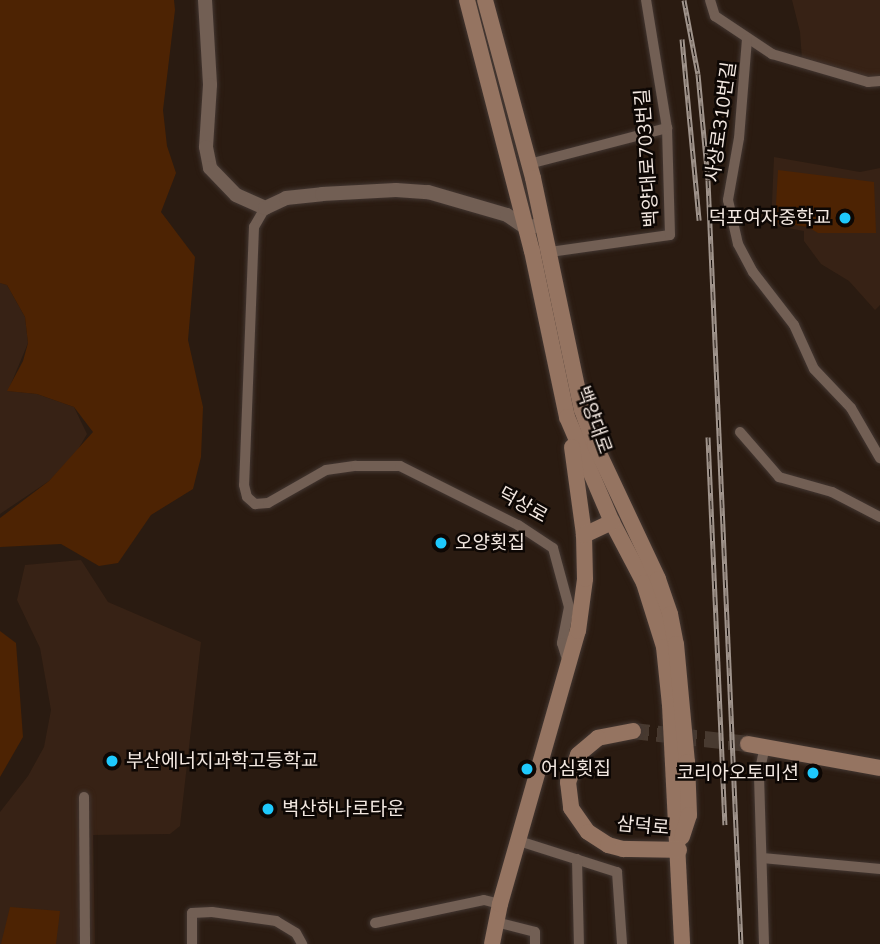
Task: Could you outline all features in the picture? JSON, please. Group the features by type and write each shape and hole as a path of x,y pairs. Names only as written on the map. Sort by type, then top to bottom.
{"main road":[{"name":"백양대로","path":"467,0 526,228 567,417 612,522 644,583 664,647 679,850 682,944"},
{"name":"백양대로","path":"485,0 550,252 582,410 595,445 658,579 670,614 676,644 687,762 689,815 679,850"},
{"name":"덕상로","path":"492,944 500,904 569,666 582,611 584,535 567,417"},
{"path":"584,535 612,522"},
{"name":"삼덕로","path":"633,731 598,738 578,755 568,782 571,808 588,832 608,845 623,849 679,850"},
{"path":"757,745 880,768"}],"street":[{"path":"205,0 210,85 206,147 210,168 227,188 265,208 286,198 322,194 428,191 507,215 526,228 543,224"},
{"name":"백양대로703번길","path":"550,252 670,235 667,128 646,0"},
{"path":"710,0 716,16 772,54 868,82 880,81"},
{"name":"사상로310번길","path":"747,39 739,138 728,200 738,244 753,272 794,325 814,369 851,408 880,458"},
{"path":"529,164 667,128"},
{"name":"덕상로","path":"265,208 254,227 244,485 247,497 255,504 268,503 326,470 356,466 400,466 518,525 553,548 569,607 562,643 569,666"},
{"path":"740,432 779,477 832,492 880,517"},
{"path":"757,745 764,944"},
{"path":"84,797 85,944"},
{"path":"519,841 617,872 622,944"},
{"path":"762,858 880,869"},
{"path":"577,859 579,944"},
{"path":"375,923 484,900 500,904"},
{"path":"192,944 192,913 212,912 276,921 292,929 302,944"},
{"path":"496,922 535,932 535,944"}],"shaded area":[{"path":"0,0 174,0 163,110 167,146 176,173 161,212 195,257 188,340 203,407 201,457 193,489 151,515 118,563 99,566 61,544 0,547 0,518 49,481 93,432 74,407 37,394 7,391 23,361 28,343 25,317 7,285 0,283"},
{"path":"792,0 880,0 880,79 869,79 802,59 800,32"},
{"path":"774,157 860,172 880,168 880,305 875,310 849,281 821,264 804,241 804,231 771,225"},
{"path":"778,170 874,182 876,233 818,233 808,227 775,222"},
{"path":"0,283 7,285 25,317 28,343 8,391 37,394 74,407 87,434 76,453 49,481 0,514"},
{"name":"부산에너지과학고등학교","path":"81,560 108,602 201,642 180,826 170,834 93,835 95,944 0,944 0,812 28,776 44,747 51,710 40,648 17,600 25,565"},
{"path":"0,631 16,643 23,737 0,777"},
{"path":"10,907 60,911 56,944 1,944"}],"tunnel":[{"path":"633,731 748,744"}],"railway":[{"path":"684,0 698,74 708,180 741,944"},
{"path":"682,39 699,220"},
{"path":"708,437 725,825"}],"place":[{"name":"덕포여자중학교","path":"845,218"},
{"name":"오양횟집","path":"441,543"},
{"name":"부산에너지과학고등학교","path":"112,761"},
{"name":"어심횟집","path":"527,769"},
{"name":"코리아오토미션","path":"813,773"},
{"name":"벽산하나로타운","path":"268,809"}]}
